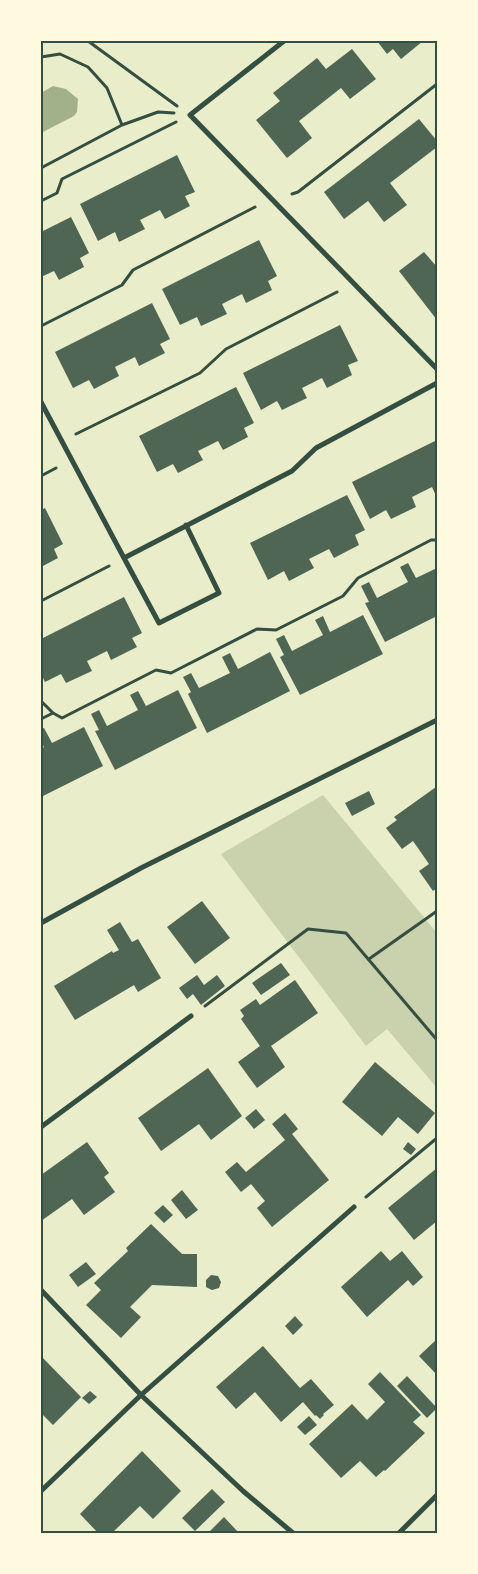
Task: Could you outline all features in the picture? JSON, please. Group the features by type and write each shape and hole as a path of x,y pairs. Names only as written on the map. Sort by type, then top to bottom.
{"street":[{"path":"284,41 190,115 437,369"},
{"path":"124,558 292,471 316,448 437,382"},
{"path":"41,402 159,623 218,593 186,525"},
{"path":"41,923 141,868 437,720"},
{"path":"41,1127 191,1016"},
{"path":"41,1491 141,1395 354,1207"},
{"path":"41,1290 141,1395 243,1491 293,1533"},
{"path":"399,1533 437,1495"}],"path":[{"path":"88,41 190,115"},
{"path":"41,57 60,54 88,67 107,88 122,125"},
{"path":"41,326 122,285 133,270 271,199 298,192 437,84"},
{"path":"41,168 122,125 158,112 190,115"},
{"path":"41,201 57,193 62,179 190,115"},
{"path":"62,441 200,373 226,348 353,283"},
{"path":"41,701 53,713 62,718 156,670 171,673 257,629 276,630 343,596 358,578 431,540 437,540"},
{"path":"41,602 124,558"},
{"path":"41,719 53,713"},
{"path":"369,959 437,912"},
{"path":"191,1016 308,929 346,933 437,1040"},
{"path":"354,1207 437,1138"}],"shaded area":[{"path":"53,86 66,89 78,99 77,112 74,116 41,133 41,93"},
{"path":"323,795 437,933 437,1088 387,1029 366,1046 221,854"}],"building":[{"path":"377,41 423,41 401,59 393,49 387,54"},
{"path":"352,49 376,79 350,99 341,88 299,121 312,138 287,158 256,120 280,101 273,93 317,58 326,69"},
{"path":"419,119 437,141 437,147 390,183 407,205 384,222 368,201 344,219 324,192"},
{"path":"177,155 195,192 185,196 190,206 165,219 160,210 140,220 145,229 119,242 115,232 98,241 80,204"},
{"path":"71,217 89,253 80,258 84,267 59,280 54,271 41,277 41,232"},
{"path":"259,240 277,276 268,281 272,290 246,303 242,294 222,304 227,314 201,326 197,317 180,325 162,289"},
{"path":"424,252 437,267 437,320 399,271"},
{"path":"152,303 170,339 160,344 165,353 139,366 135,357 115,367 119,376 94,389 89,380 73,388 55,352"},
{"path":"340,325 358,361 348,365 352,375 327,388 322,378 302,388 307,398 282,410 277,401 261,410 243,373"},
{"path":"236,387 254,423 244,428 248,437 223,450 218,441 198,451 203,460 178,473 173,464 157,472 139,436"},
{"path":"437,440 437,498 432,487 412,497 416,507 391,519 386,510 370,519 352,482"},
{"path":"347,495 365,530 355,535 359,545 334,558 329,549 309,559 314,568 289,581 284,571 268,580 250,543"},
{"path":"45,508 63,544 54,549 58,558 41,567 41,510"},
{"path":"408,563 416,578 437,568 437,616 385,642 365,603 369,602 361,586 369,582 377,598 408,582 400,567"},
{"path":"124,597 142,633 132,638 137,647 111,660 107,651 87,661 92,671 66,683 61,674 45,682 41,674 41,639"},
{"path":"363,615 383,654 300,695 280,657 284,655 276,639 284,635 292,651 323,635 315,620 323,616 330,632"},
{"path":"270,652 290,691 207,733 188,694 191,692 183,677 191,673 199,688 230,673 222,657 230,653 238,669"},
{"path":"178,690 197,728 115,770 95,731 99,730 91,714 99,710 107,726 138,710 130,695 138,691 146,706"},
{"path":"84,727 103,766 41,797 41,749 44,747 41,742 41,729 44,728 52,743"},
{"path":"436,787 437,888 433,891 419,871 429,864 413,841 402,849 386,828 397,820 394,817"},
{"path":"369,791 375,804 352,816 345,803"},
{"path":"202,901 230,938 195,964 167,927"},
{"path":"120,922 132,942 138,939 161,978 138,992 134,985 75,1020 54,986 112,951 113,953 119,950 107,930"},
{"path":"281,963 290,975 261,995 252,983"},
{"path":"197,975 204,985 217,975 225,986 201,1005 193,994 187,999 179,988"},
{"path":"295,980 318,1013 271,1046 285,1067 257,1088 238,1062 260,1046 241,1019 244,1016 240,1010 256,999 260,1005"},
{"path":"375,1062 435,1113 418,1134 398,1117 382,1136 342,1102"},
{"path":"208,1068 242,1116 211,1140 199,1124 161,1151 138,1118"},
{"path":"256,1109 265,1120 254,1129 245,1118"},
{"path":"285,1113 298,1129 292,1134 329,1180 272,1227 257,1208 265,1201 251,1184 241,1192 225,1172 237,1162 246,1172 285,1140 272,1124"},
{"path":"87,1142 109,1173 104,1177 115,1192 84,1215 72,1199 41,1221 41,1175"},
{"path":"408,1142 416,1149 411,1155 403,1149"},
{"path":"437,1168 437,1221 414,1240 388,1208"},
{"path":"182,1190 198,1210 186,1219 171,1200"},
{"path":"163,1205 173,1215 164,1223 154,1213"},
{"path":"151,1224 182,1254 197,1254 197,1287 152,1285 130,1307 141,1317 121,1338 86,1305 101,1290 94,1283 128,1251 126,1248"},
{"path":"381,1251 390,1261 402,1251 423,1277 413,1286 408,1280 367,1317 341,1287"},
{"path":"86,1262 96,1274 78,1287 69,1275"},
{"path":"211,1275 218,1276 221,1282 219,1288 212,1290 206,1287 206,1280"},
{"path":"295,1316 303,1325 293,1335 285,1326"},
{"path":"437,1339 437,1375 419,1356"},
{"path":"263,1346 300,1388 311,1379 334,1405 320,1419 303,1402 281,1422 255,1392 236,1409 216,1387"},
{"path":"41,1356 81,1397 53,1425 41,1413"},
{"path":"380,1372 421,1415 413,1422 425,1433 385,1471 376,1477 360,1461 341,1478 309,1444 352,1404 367,1420 385,1402 368,1384"},
{"path":"407,1376 437,1408 427,1418 397,1386"},
{"path":"90,1391 97,1397 89,1404 82,1398"},
{"path":"309,1416 317,1425 305,1435 297,1427"},
{"path":"142,1451 181,1491 153,1519 140,1506 112,1533 98,1533 80,1514"},
{"path":"212,1489 225,1502 195,1531 182,1518"},
{"path":"224,1517 239,1533 208,1533"}]}
